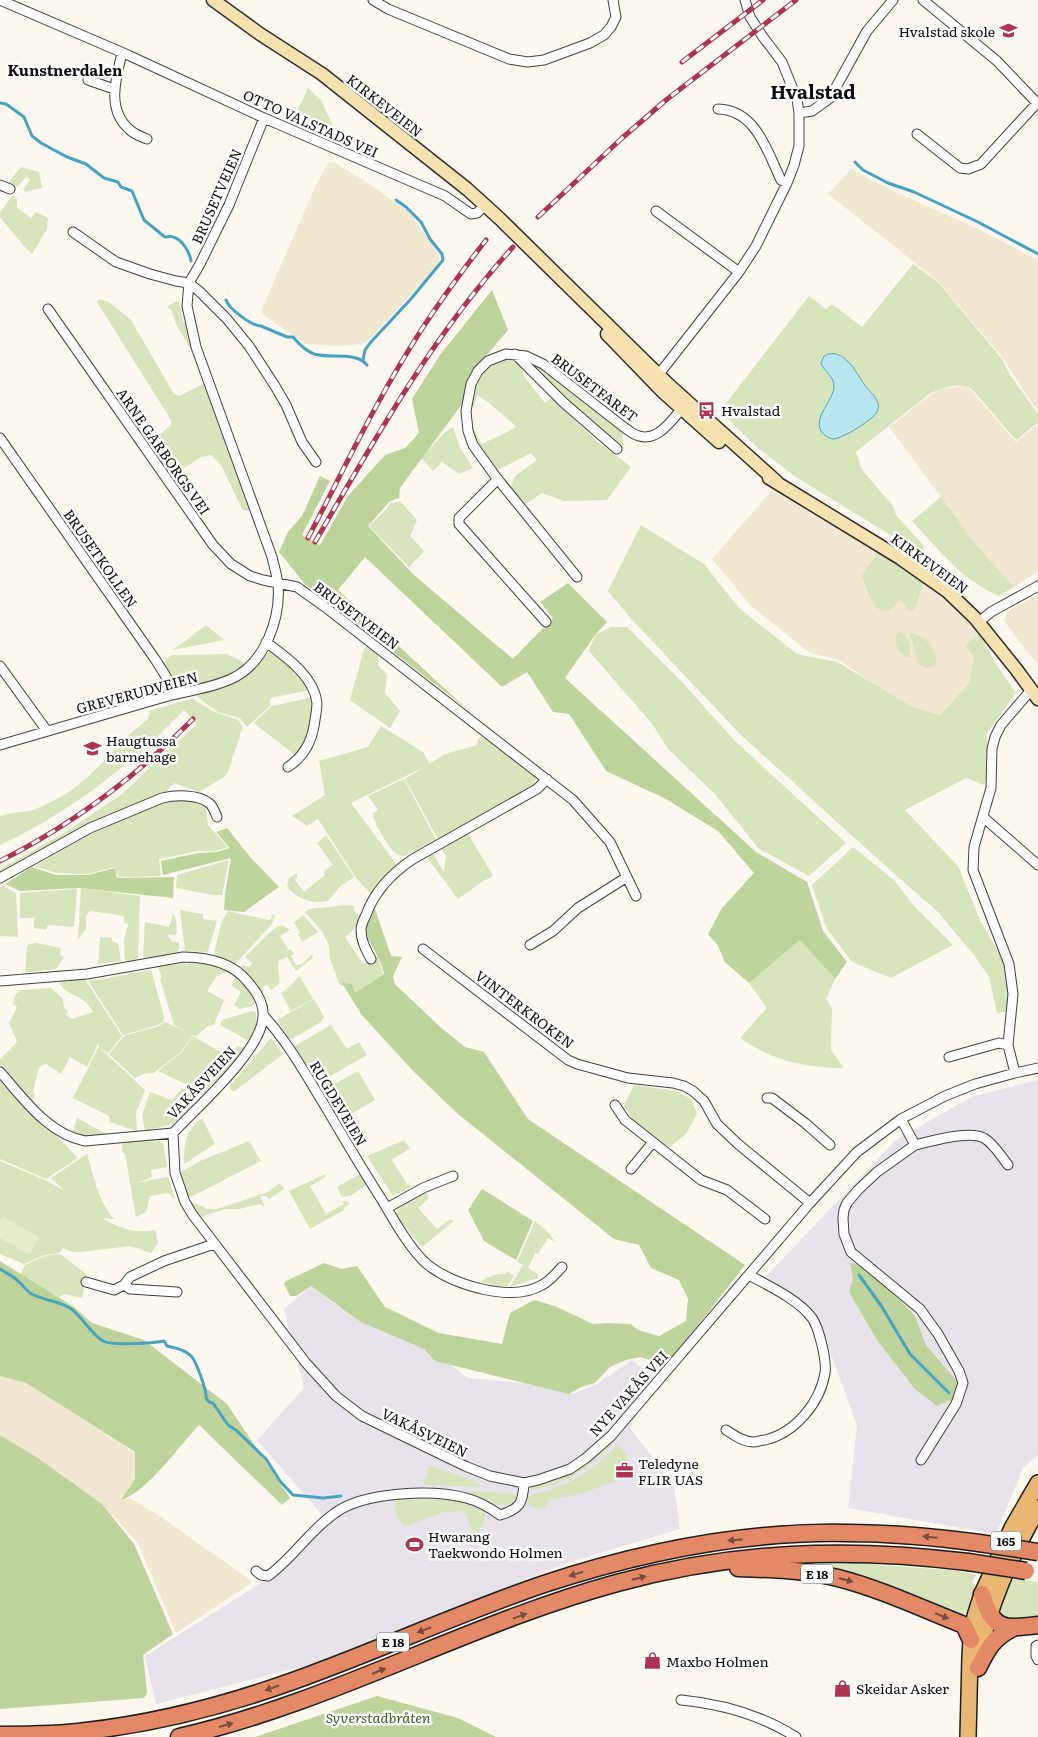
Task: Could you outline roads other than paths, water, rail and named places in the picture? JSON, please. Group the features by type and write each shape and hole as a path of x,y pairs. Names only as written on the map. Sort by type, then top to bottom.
{"highway":[{"name":"E 18","path":"0,1735 84,1732 176,1716 294,1680 543,1584 666,1551 722,1541 758,1537 846,1533 934,1537 1038,1552"},
{"name":"E 18","path":"179,1737 227,1725 303,1700 481,1630 576,1596 647,1576 712,1562 761,1556 847,1553 930,1558 1032,1572"},
{"name":"E 18","path":"712,1562 728,1568 799,1571 836,1578 861,1585 970,1629"},
{"path":"982,1594 990,1614 999,1625 1013,1628 1038,1625"},
{"path":"970,1629 990,1614"},
{"path":"978,1668 993,1642 1003,1633 1013,1628"}],"main road":[{"name":"KIRKEVEIEN","path":"213,0 260,34 322,74 485,204 685,406 777,482 921,572 958,601 979,622 1035,695"},
{"name":"165","path":"968,1737 970,1629 982,1594 1012,1528 1038,1483"},
{"name":"165","path":"974,1737 974,1709 978,1668 990,1614 1006,1570 1038,1508"}],"street":[{"name":"OTTO VALSTADS VEI","path":"0,0 264,118 445,196 471,214 477,213 485,204"},
{"path":"373,0 388,9 509,59 528,62 544,60 569,52 604,35 616,17 613,0"},
{"path":"654,374 678,351 739,272 756,246 787,183 799,146 797,99 782,62 762,38 750,17 745,0"},
{"path":"799,113 812,111 830,98 868,31 893,0"},
{"path":"917,134 960,168 968,169 981,164 1038,103 997,61 923,0"},
{"path":"122,53 114,89 115,103 121,119 130,131 147,139"},
{"path":"88,80 114,89"},
{"path":"718,109 730,109 744,116 757,130 782,180 787,183"},
{"name":"BRUSETVEIEN","path":"264,118 227,210 189,283 187,306 196,347 272,557 278,582 297,587 325,607 573,800 610,842 636,896"},
{"path":"0,185 10,189"},
{"path":"656,211 739,272"},
{"path":"73,232 116,262 176,282 189,283 199,291 227,319 249,346 286,405 302,442 316,462"},
{"name":"ARNE GARBORGS VEI","path":"48,309 212,545 231,564 250,576 278,582"},
{"path":"577,577 479,456 468,430 466,411 471,384 478,371 488,361 498,356 515,354 563,402 617,449"},
{"name":"BRUSETFARET","path":"515,354 534,359 543,364 618,423 639,436 654,436 659,433 685,406"},
{"name":"BRUSETKOLLEN","path":"0,438 155,659 177,694"},
{"path":"498,480 459,518 459,524 546,622"},
{"name":"GREVERUDVEIEN","path":"0,745 177,694 192,692 233,678 257,659 266,642 275,621 278,582"},
{"path":"979,622 991,612 1038,586"},
{"path":"266,642 296,667 315,693 317,705 312,736 305,751 296,761 288,766"},
{"path":"0,666 48,731"},
{"path":"1015,1073 1008,1045 1012,994 1009,964 973,870 974,847 991,788 992,749 1001,725 1035,695"},
{"path":"372,959 364,946 361,928 368,909 382,886 400,868 413,859 537,789 547,778"},
{"path":"0,878 90,828 162,798 170,796 204,800 211,805 217,817"},
{"path":"983,818 1038,865"},
{"path":"530,945 554,931 578,908 627,877"},
{"name":"VINTERKROKEN","path":"423,949 568,1060 628,1078 673,1083 693,1091 704,1102 717,1124 738,1144 810,1203"},
{"path":"0,981 87,974 183,957 194,957 219,962 233,968 244,977 254,989 262,1006 263,1015"},
{"name":"VAKÅSVEIEN","path":"263,1015 261,1028 247,1054 173,1133 174,1173 182,1196 192,1214 306,1363 336,1396 362,1416 465,1466 490,1476 524,1482"},
{"name":"RUGDEVEIEN","path":"263,1015 287,1045 402,1234 428,1265 449,1278 477,1288 499,1292 527,1291 542,1285 562,1267"},
{"path":"949,1057 999,1043 1008,1045"},
{"name":"NYE VAKÅS VEI","path":"524,1482 538,1480 570,1469 612,1436 810,1203 857,1152 901,1119 945,1096 975,1084 1038,1068"},
{"path":"0,1072 34,1110 53,1127 72,1138 85,1141 173,1133"},
{"path":"767,1098 772,1098 830,1145"},
{"path":"615,1105 624,1120 701,1180 727,1190 765,1219"},
{"path":"901,1119 915,1145"},
{"path":"921,1460 956,1404 963,1383 939,1336 920,1309 851,1252 844,1234 844,1210 847,1203 858,1190 877,1172 915,1145 953,1137 979,1136 992,1144 1008,1165"},
{"path":"631,1169 652,1142"},
{"path":"387,1208 423,1188 453,1176"},
{"path":"86,1282 114,1290 124,1285 130,1277 164,1261 214,1244"},
{"path":"726,1430 738,1438 754,1442 777,1437 798,1422 814,1403 825,1372 822,1348 812,1318 800,1305 749,1275"},
{"path":"124,1285 130,1289 177,1292"},
{"path":"256,1571 261,1575 268,1576 280,1567 321,1523 337,1511 366,1499 394,1494 433,1493 466,1497 487,1506 500,1515 514,1510 520,1505 524,1482"},
{"path":"1038,1645 1036,1646 1036,1656 1038,1660"},
{"path":"681,1700 704,1702 747,1712 780,1727 796,1737"}],"water":[{"path":"828,354 841,356 849,362 878,403 876,414 865,423 834,439 828,438 819,426 834,386 832,379 821,363 824,356"}],"waterway":[{"path":"0,103 6,104 24,117 32,136 41,143 67,157 86,164 104,178 118,182 121,187 132,191 144,220 165,237 179,240 187,250 191,261"},
{"path":"855,162 863,170 888,183 914,192 978,222 1038,254"},
{"path":"363,360 365,350 370,343 410,300 443,260 442,254 430,239 421,222 396,200"},
{"path":"226,300 231,308 247,320 287,337 293,337 311,353 356,358 367,365"},
{"path":"0,1269 15,1278 30,1293 70,1308 103,1341 124,1344 164,1341 167,1346 187,1353 192,1357 196,1365 206,1398 209,1402 213,1403 228,1425 237,1431 266,1459 280,1481 293,1495 323,1498 341,1496"},
{"path":"859,1275 882,1307 910,1354 949,1393"}],"railway":[{"path":"682,62 763,0"},
{"path":"538,217 621,139 666,100 796,0"},
{"path":"308,538 396,371 437,306 486,240"},
{"path":"315,542 406,389 457,316 513,247"},
{"path":"0,861 78,816 149,761 193,719"}],"place":[{"name":"Hvalstad skole","path":"1009,31"},
{"name":"Hvalstad","path":"707,410"},
{"name":"Haugtussa barnehage","path":"92,748"},
{"name":"Teledyne FLIR UAS","path":"624,1471"},
{"name":"Hwarang Taekwondo Holmen","path":"414,1544"},
{"name":"Maxbo Holmen","path":"652,1661"},
{"name":"Skeidar Asker","path":"842,1688"}],"district":[{"name":"Kunstnerdalen","path":"65,69"},
{"name":"Hvalstad","path":"813,91"}],"park label":[{"name":"Syverstadbråten","path":"378,1717"}]}
